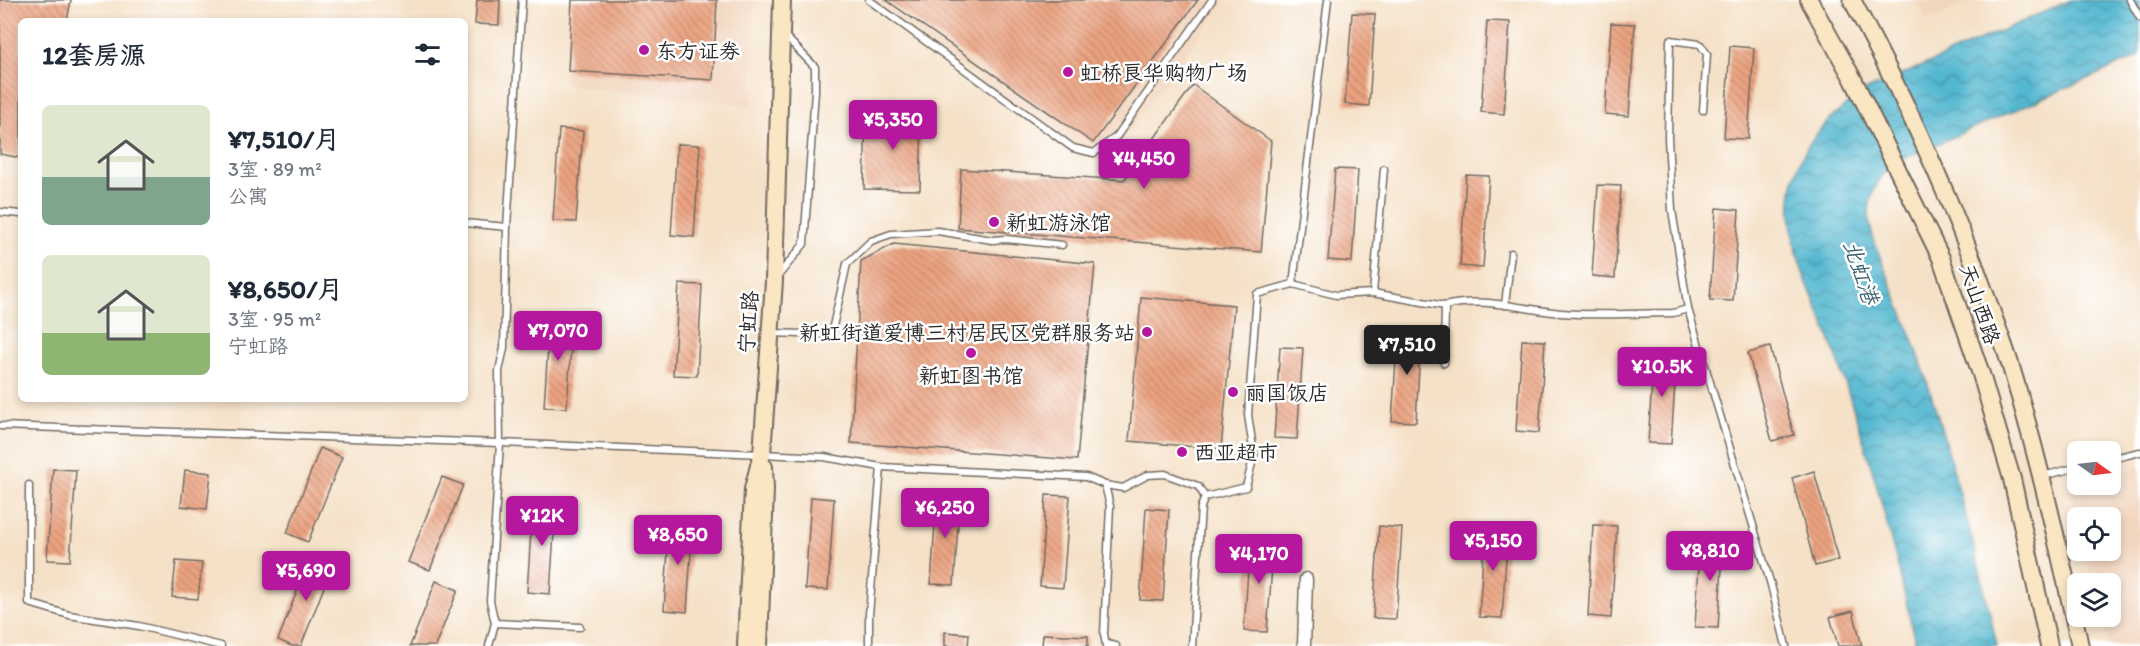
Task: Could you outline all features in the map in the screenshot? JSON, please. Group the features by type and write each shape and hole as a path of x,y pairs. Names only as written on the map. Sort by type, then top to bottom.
{"main road":[{"name":"宁虹路","path":"746,646 753,489 762,454 774,281 782,0"},
{"name":"天山西路","path":"1809,0 1853,80 1941,258 1981,374 2012,479 2049,646"},
{"name":"天山西路","path":"1852,0 1887,64 1935,167 1967,244 2011,366 2041,477 2080,646"},
{"path":"759,646 765,489 762,454"}],"street":[{"path":"1304,646 1306,579"}],"lane":[{"path":"489,646 495,623 490,601 500,443 499,371 504,348 507,227 522,0"},
{"path":"869,0 1073,148 1094,153 1117,136 1212,0"},
{"path":"1293,284 1328,0"},
{"path":"2130,0 2140,18"},
{"path":"774,281 804,244 815,92 814,67 782,32"},
{"path":"1704,110 1707,54 1700,44 1670,40 1668,138 1672,200 1688,309 1772,585 1786,646"},
{"path":"1373,293 1384,169"},
{"path":"0,212 18,214"},
{"path":"468,223 507,227"},
{"path":"770,333 831,335 847,264 871,241 891,234 938,231 992,240 1006,239 1062,245"},
{"path":"1505,305 1511,253"},
{"path":"1205,497 1246,487 1254,455 1248,415 1257,294 1293,284 1335,295 1373,293 1445,306 1457,303 1505,305 1562,313 1673,313 1688,309"},
{"path":"1444,363 1445,306"},
{"path":"0,426 500,443 824,457 881,467 1086,477 1105,485 1123,488 1149,475 1165,474 1198,486 1205,497"},
{"path":"2121,456 2140,452"},
{"path":"869,646 869,615 881,467"},
{"path":"2041,477 2067,470"},
{"path":"29,485 29,603 69,615 139,626 221,646"},
{"path":"1105,485 1110,506 1104,634 1106,645 1116,646"},
{"path":"1192,646 1201,507 1205,497"},
{"path":"495,623 579,627"}],"shaded area":[{"path":"569,0 754,0 752,106 564,84"},
{"name":"虹桥良华购物广场","path":"867,0 1226,0 1110,156 1094,161"},
{"path":"1915,0 1976,0 1926,21"},
{"path":"2140,467 2140,646 2109,646 2104,627 2121,627 2121,573 2090,573 2088,561 2121,561 2121,507 2074,507 2071,495 2121,495 2121,473"}],"water":[{"name":"北虹港","path":"2071,0 2140,0 2140,56 1893,163 1877,184 1871,199 1869,215 1873,237 1915,346 1952,464 1997,646 1916,646 1894,551 1868,457 1838,360 1796,249 1791,217 1794,181 1799,165 1814,136 1837,113 1865,91"}],"building":[{"path":"0,0 71,0 68,18 18,18 18,157 0,154"},
{"path":"477,0 500,0 499,25 475,24"},
{"path":"572,0 717,0 713,80 568,71"},
{"name":"虹桥良华购物广场","path":"886,0 1198,0 1093,143"},
{"path":"1352,13 1375,14 1369,106 1345,104"},
{"path":"1487,21 1510,22 1504,114 1481,112"},
{"path":"1611,23 1635,24 1629,116 1605,114"},
{"path":"1730,46 1754,48 1748,139 1724,138"},
{"path":"1193,85 1271,141 1261,252 958,228 961,169 1124,180"},
{"path":"866,112 922,114 920,190 864,189"},
{"path":"559,129 583,131 576,222 553,221"},
{"path":"677,144 700,145 694,237 671,235"},
{"path":"1335,169 1358,170 1352,262 1328,260"},
{"path":"1466,175 1489,176 1483,268 1460,266"},
{"path":"1598,185 1621,186 1615,278 1592,276"},
{"path":"1716,208 1739,210 1733,301 1710,300"},
{"name":"新虹图书馆","path":"894,244 1095,264 1077,460 851,443 861,261"},
{"path":"679,284 702,285 697,376 673,375"},
{"path":"1141,297 1234,305 1221,449 1129,441"},
{"path":"550,315 573,317 567,408 544,407"},
{"path":"1398,330 1421,331 1416,422 1392,421"},
{"path":"1522,340 1545,341 1539,433 1516,431"},
{"path":"1280,347 1303,348 1297,439 1274,438"},
{"path":"1770,347 1794,435 1772,441 1748,353"},
{"path":"1654,351 1677,353 1671,444 1648,443"},
{"path":"320,448 342,457 308,542 287,533"},
{"path":"53,469 76,470 70,561 47,560"},
{"path":"185,470 211,473 207,509 181,506"},
{"path":"1814,471 1838,560 1815,566 1792,478"},
{"path":"442,477 463,485 430,570 408,562"},
{"path":"937,492 960,494 954,585 931,584"},
{"path":"1046,495 1070,496 1063,588 1040,586"},
{"path":"811,497 834,499 828,590 805,589"},
{"path":"533,501 556,502 550,594 527,592"},
{"path":"1146,508 1169,510 1163,601 1140,600"},
{"path":"670,519 693,521 687,612 664,610"},
{"path":"1485,525 1508,527 1502,618 1479,617"},
{"path":"1593,525 1617,526 1611,618 1588,616"},
{"path":"1379,526 1402,528 1396,619 1373,618"},
{"path":"1701,536 1724,537 1718,628 1695,627"},
{"path":"1250,539 1274,541 1267,632 1244,631"},
{"path":"311,555 333,564 301,646 292,646 278,640"},
{"path":"176,561 202,563 198,599 172,597"},
{"path":"436,581 458,590 435,646 410,646"},
{"path":"1853,611 1862,646 1838,646 1830,617"},
{"path":"945,632 969,634 968,646 945,646"},
{"path":"1043,634 1088,636 1088,646 1042,646"}],"place":[{"name":"东方证券","path":"644,50"},
{"name":"虹桥良华购物广场","path":"1068,72"},
{"name":"新虹游泳馆","path":"994,222"},
{"name":"新虹街道爱博三村居民区党群服务站","path":"1147,332"},
{"name":"新虹图书馆","path":"971,353"},
{"name":"丽国饭店","path":"1233,392"},
{"name":"西亚超市","path":"1182,452"}]}
